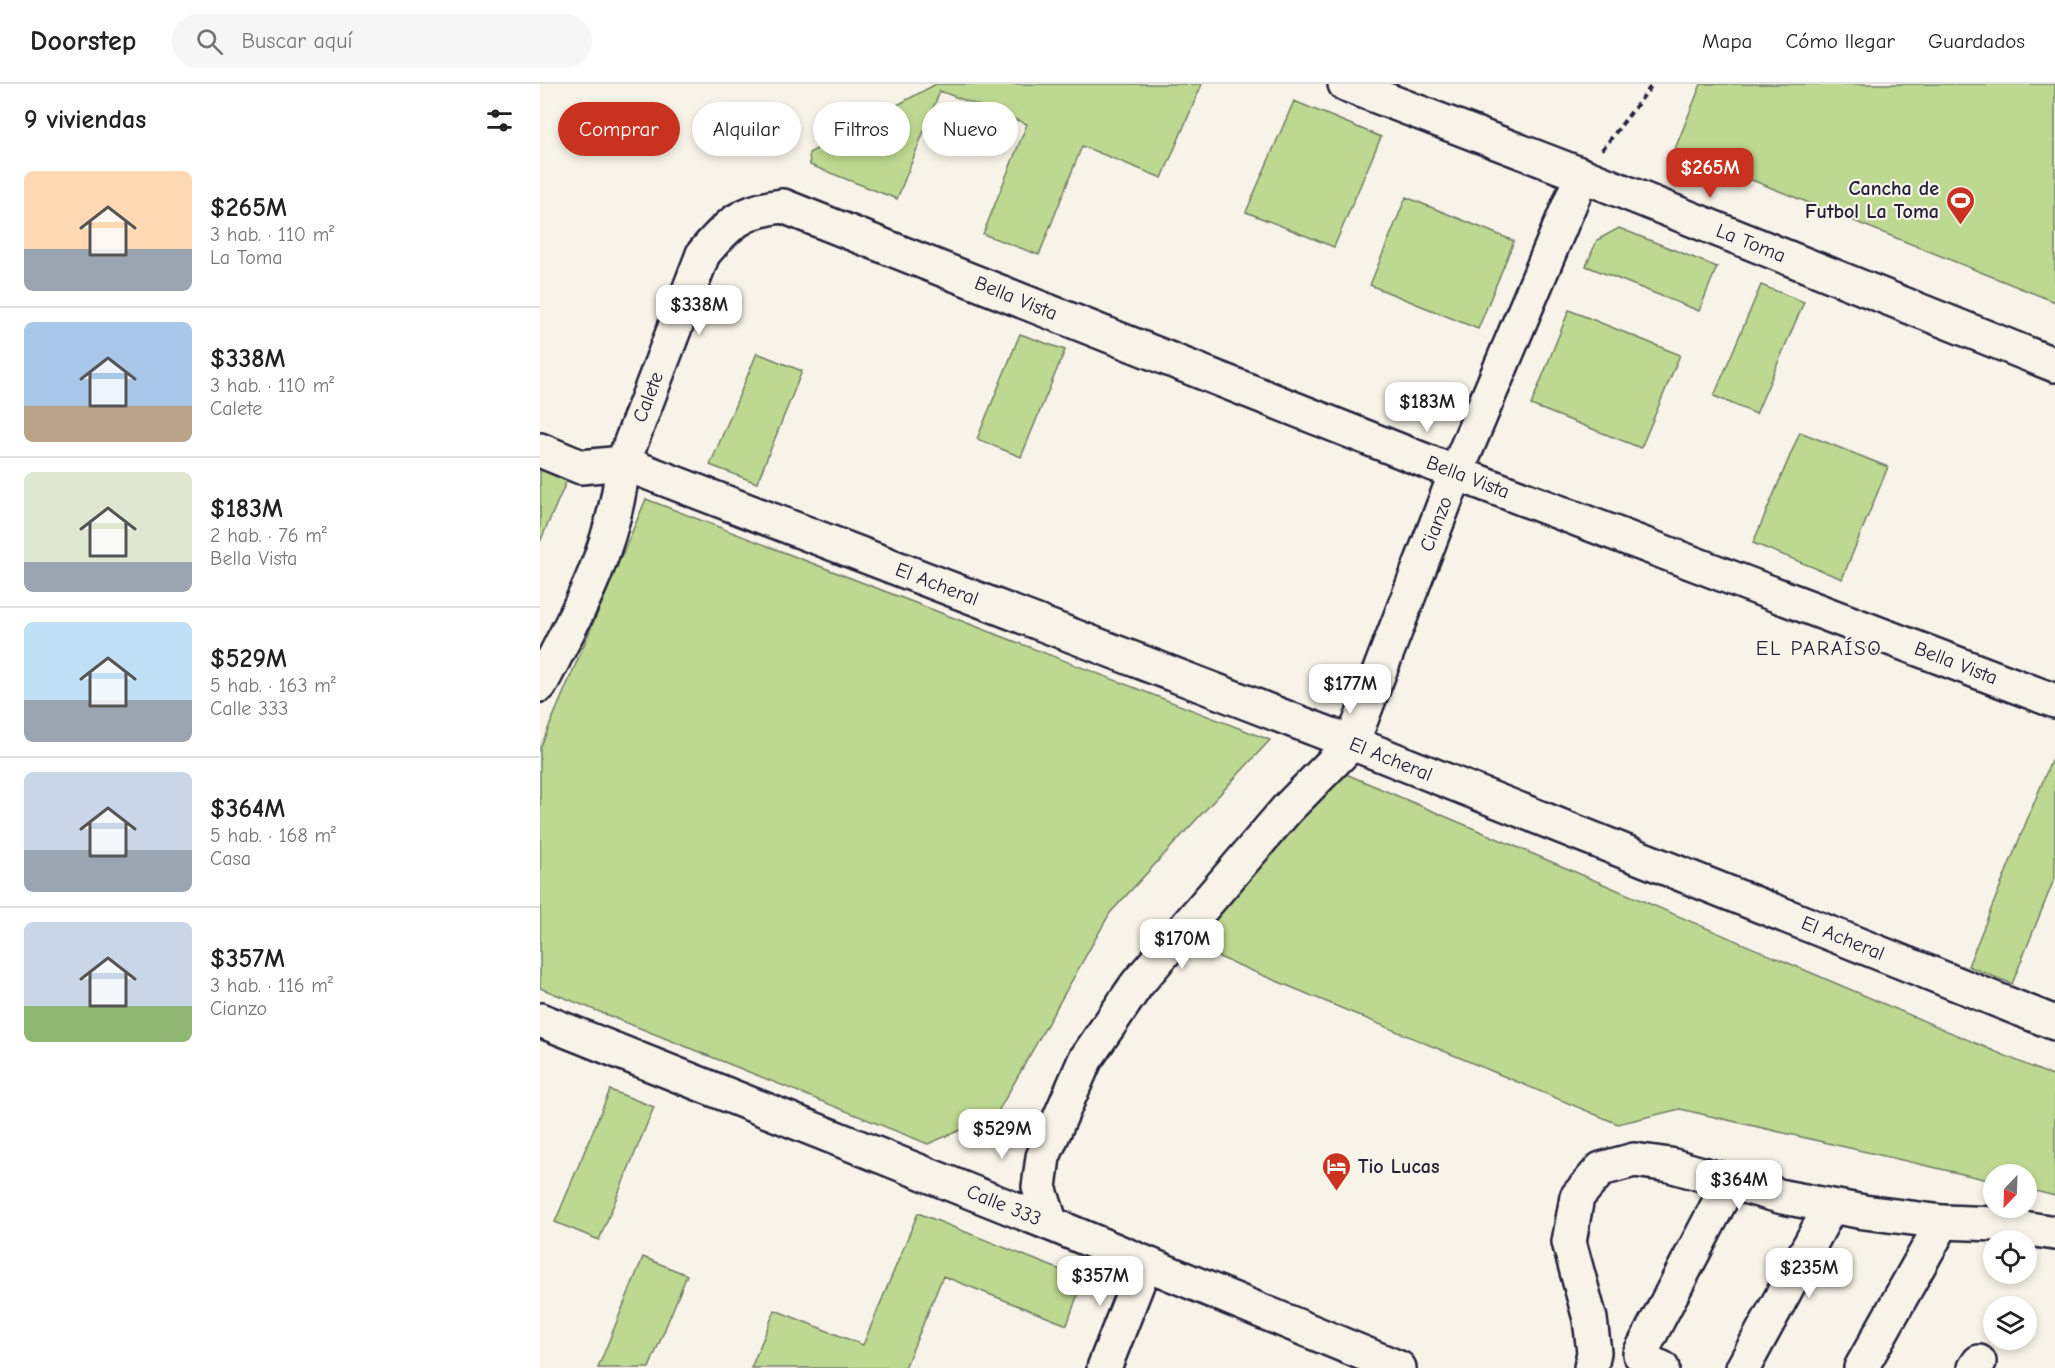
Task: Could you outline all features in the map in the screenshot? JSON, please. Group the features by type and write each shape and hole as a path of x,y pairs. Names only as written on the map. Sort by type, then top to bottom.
{"street":[{"name":"La Toma","path":"1345,84 1582,175 2055,365"},
{"name":"Cianzo","path":"1352,743 1456,472 1582,175"},
{"name":"Bella Vista","path":"783,206 1456,472 2055,701"},
{"name":"Calete","path":"540,685 591,587 620,496 623,463 703,254 724,230 757,209 783,206"},
{"path":"540,450 581,467 623,463"},
{"name":"El Acheral","path":"623,463 1352,743 2055,1023"},
{"path":"1051,1224 1039,1187 1043,1157 1085,1060 1137,984 1287,809 1352,743"},
{"name":"Calle 333","path":"540,1020 1051,1224 1399,1368"},
{"path":"986,1198 1016,1181 1043,1157"},
{"path":"1591,1368 1593,1352 1590,1319 1569,1242 1577,1197 1601,1169 1634,1160 1670,1165 1783,1197 1831,1206 1943,1222 1996,1224 2055,1233"},
{"path":"1662,1368 1649,1363 1640,1354 1730,1182"},
{"path":"1743,1368 1831,1206"},
{"path":"1861,1368 1943,1222"},
{"path":"1104,1368 1145,1264"}],"path":[{"path":"1582,175 1653,84"}],"green space":[{"path":"936,84 1202,84 1162,178 1082,146 1039,255 983,234 1014,156 1018,156 1018,146 1027,124 1018,121 1018,102 969,102 940,91 936,102 922,102 922,136 897,199 810,165 809,153 813,151 813,156 910,156 910,102 903,102"},
{"name":"Cancha de Futbol La Toma","path":"1701,84 2055,84 2055,302 1675,149"},
{"path":"1294,101 1381,137 1334,247 1246,212"},
{"path":"1406,197 1514,241 1478,329 1370,285"},
{"path":"1619,228 1717,267 1699,311 1586,266 1597,240"},
{"path":"1761,285 1804,302 1756,414 1714,396"},
{"path":"1569,310 1680,355 1641,448 1531,405"},
{"path":"1020,334 1065,350 1021,457 977,439"},
{"path":"757,353 802,371 757,483 710,465"},
{"path":"1800,432 1888,467 1842,579 1753,543"},
{"path":"540,459 571,471 540,542"},
{"path":"646,499 1270,740 1110,913 996,1115 928,1144 540,988 540,748"},
{"path":"2055,751 2055,877 2012,984 1968,966"},
{"path":"1332,768 2055,1077 2055,1196 2037,1192 2037,1164 1983,1164 1983,1179 1680,1109 1618,1124 1176,939"},
{"path":"610,1090 654,1107 599,1240 555,1222"},
{"path":"918,1213 1083,1279 1067,1325 943,1276 905,1368 751,1368 775,1310 863,1345"},
{"path":"643,1257 687,1275 649,1368 598,1368"}],"place":[{"name":"Cancha de Futbol La Toma","path":"1960,226"},
{"name":"Tio Lucas","path":"1337,1192"}],"district":[{"name":"EL PARAÍSO","path":"1819,648"}]}
